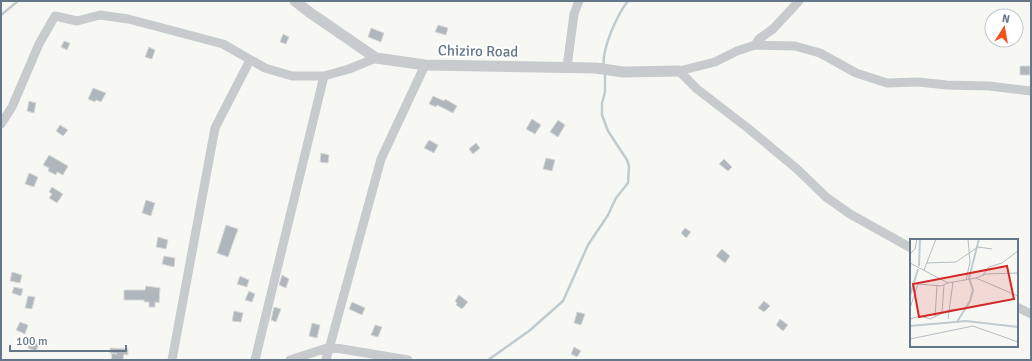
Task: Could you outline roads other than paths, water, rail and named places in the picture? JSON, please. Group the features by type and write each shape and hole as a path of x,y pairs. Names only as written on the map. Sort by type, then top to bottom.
{"street":[{"name":"Chiziro Road","path":"295,1 376,58 426,65 596,68 623,72 679,71"},
{"path":"567,67 574,14 579,1"},
{"path":"755,45 759,39 773,29 799,1"},
{"path":"1,124 12,107 38,44 55,16 77,21 100,15 128,19 223,44 265,68 292,76 324,76 376,58"},
{"path":"679,71 715,62 737,50 755,45 795,46 820,53 856,73 887,83 918,82 948,85 989,86 1031,91"},
{"path":"172,360 215,128 250,60"},
{"path":"326,360 381,159 426,65"},
{"path":"679,71 697,89 749,128 797,169 826,197 850,214 910,247"},
{"path":"255,360 324,76"},
{"path":"1018,308 1031,314"},
{"path":"290,360 330,347 408,360"}],"waterway":[{"path":"1,15 18,1"},
{"path":"604,66 605,51 611,32 628,1"},
{"path":"488,360 529,331 563,301 588,245 608,215 616,198 628,183 629,166 627,160 608,131 602,115 602,103 605,92 605,73"}]}
